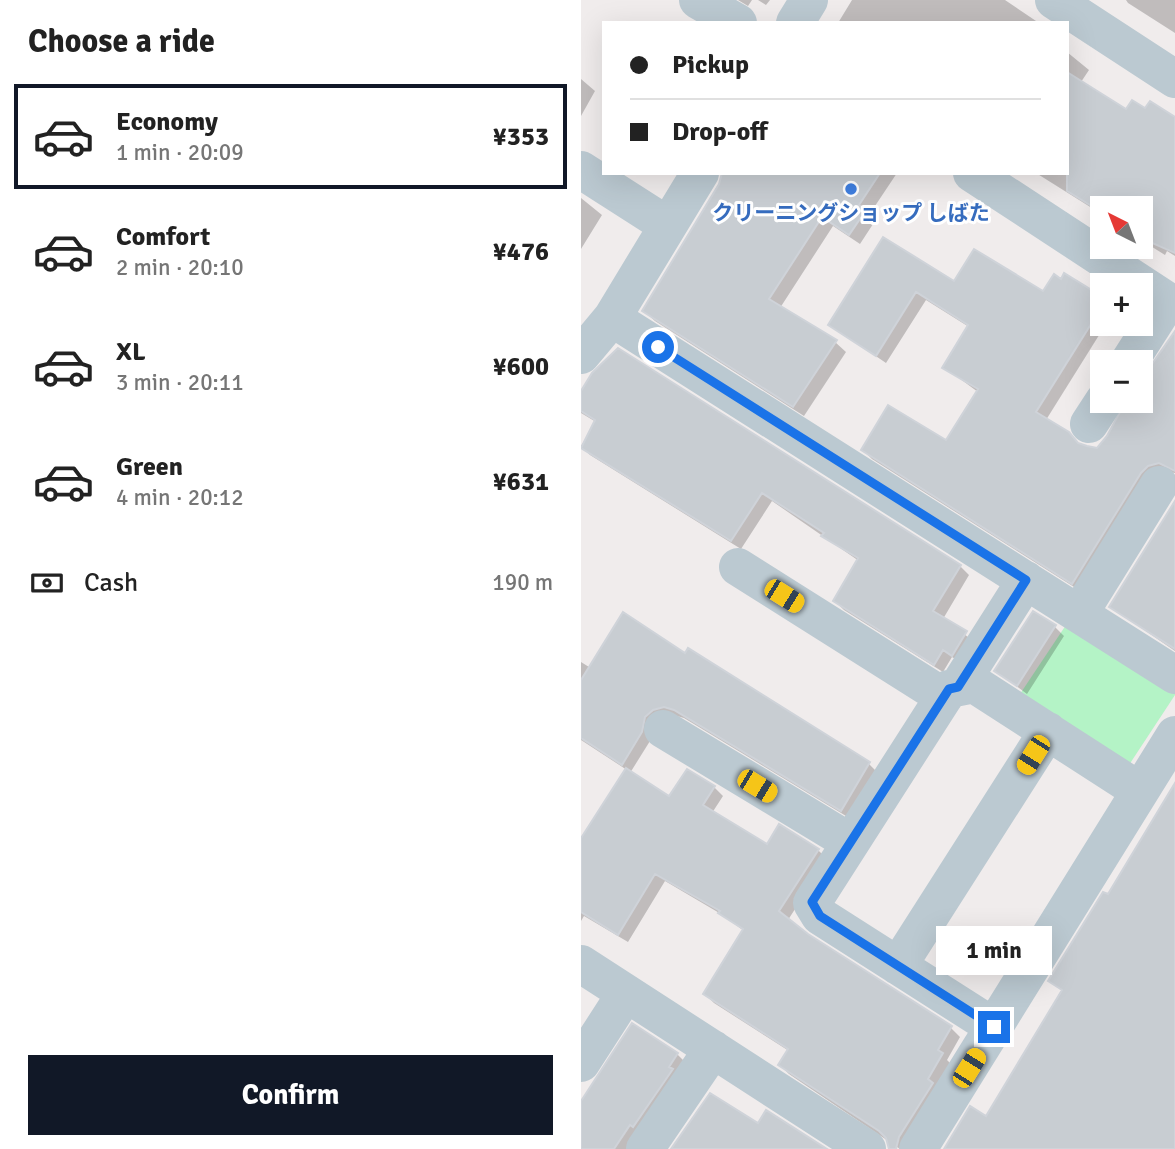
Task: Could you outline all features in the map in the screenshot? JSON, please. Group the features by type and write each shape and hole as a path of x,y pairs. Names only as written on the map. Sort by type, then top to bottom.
{"street":[{"path":"698,0 735,21"},
{"path":"796,21 809,0"},
{"path":"1054,0 1175,79"},
{"path":"581,170 667,225"},
{"path":"581,355 612,318 699,175"},
{"path":"975,175 1172,304 1138,350"},
{"path":"612,318 1175,675"},
{"path":"1079,614 1159,485"},
{"path":"738,567 951,692 974,684 1140,791"},
{"path":"994,1027 820,916 812,902 1026,580"},
{"path":"663,729 850,842"},
{"path":"898,966 1048,731"},
{"path":"918,1149 1175,735"},
{"path":"581,964 867,1149"},
{"path":"581,1063 626,993"},
{"path":"645,1149 713,1048"}],"green space":[{"path":"1070,619 1175,687 1175,695 1127,768 1018,697"}],"building":[{"path":"1069,73 1126,109 1132,100 1145,108 1150,101 1175,117 1175,253 1153,243 1153,196 1090,196 1090,205 1067,191"},
{"path":"721,175 879,175 859,205 866,210 849,235 822,217 769,299 837,340 793,407 642,311 719,184"},
{"path":"883,237 954,281 974,249 1043,291 1054,274 1061,279 1064,273 1090,289 1090,326 1036,412 1069,432 1078,443 1097,448 1119,413 1153,413 1153,363 1175,331 1175,471 1159,463 1148,466 1141,473 1072,584 861,450 888,405 946,440 978,389 942,368 968,325 916,292 876,356 828,325"},
{"path":"618,348 961,565 933,611 967,631 952,656 943,650 934,665 833,601 858,558 821,536 824,533 762,493 731,541 581,448 595,420 581,411 581,391 592,373"},
{"path":"1175,501 1175,649 1109,607"},
{"path":"1033,611 1056,625 1017,686 994,671"},
{"path":"623,612 685,653 688,648 870,762 841,811 674,710 664,707 653,710 645,717 642,732 622,765 581,738 581,680"},
{"path":"626,768 669,796 687,769 715,786 703,805 767,844 779,824 819,849 779,911 808,934 952,1026 938,1050 943,1053 928,1079 933,1083 899,1137 896,1149 889,1149 886,1138 879,1131 778,1065 788,1049 703,994 743,929 718,913 720,911 655,874 618,935 581,912 581,838"},
{"path":"1175,783 1175,1149 944,1149 970,1106 986,1116 1062,990 1048,981 1103,892 1108,894"},
{"path":"632,1023 678,1053 669,1067 673,1069 633,1127 630,1125 614,1149 581,1149 581,1101"},
{"path":"710,1093 758,1123 766,1110 827,1149 671,1149"}],"place":[{"name":"クリーニングショップ しばた","path":"851,189"}],"route":[{"path":"658,347 1026,580 958,687 949,689 812,902 820,916 994,1027"}]}
